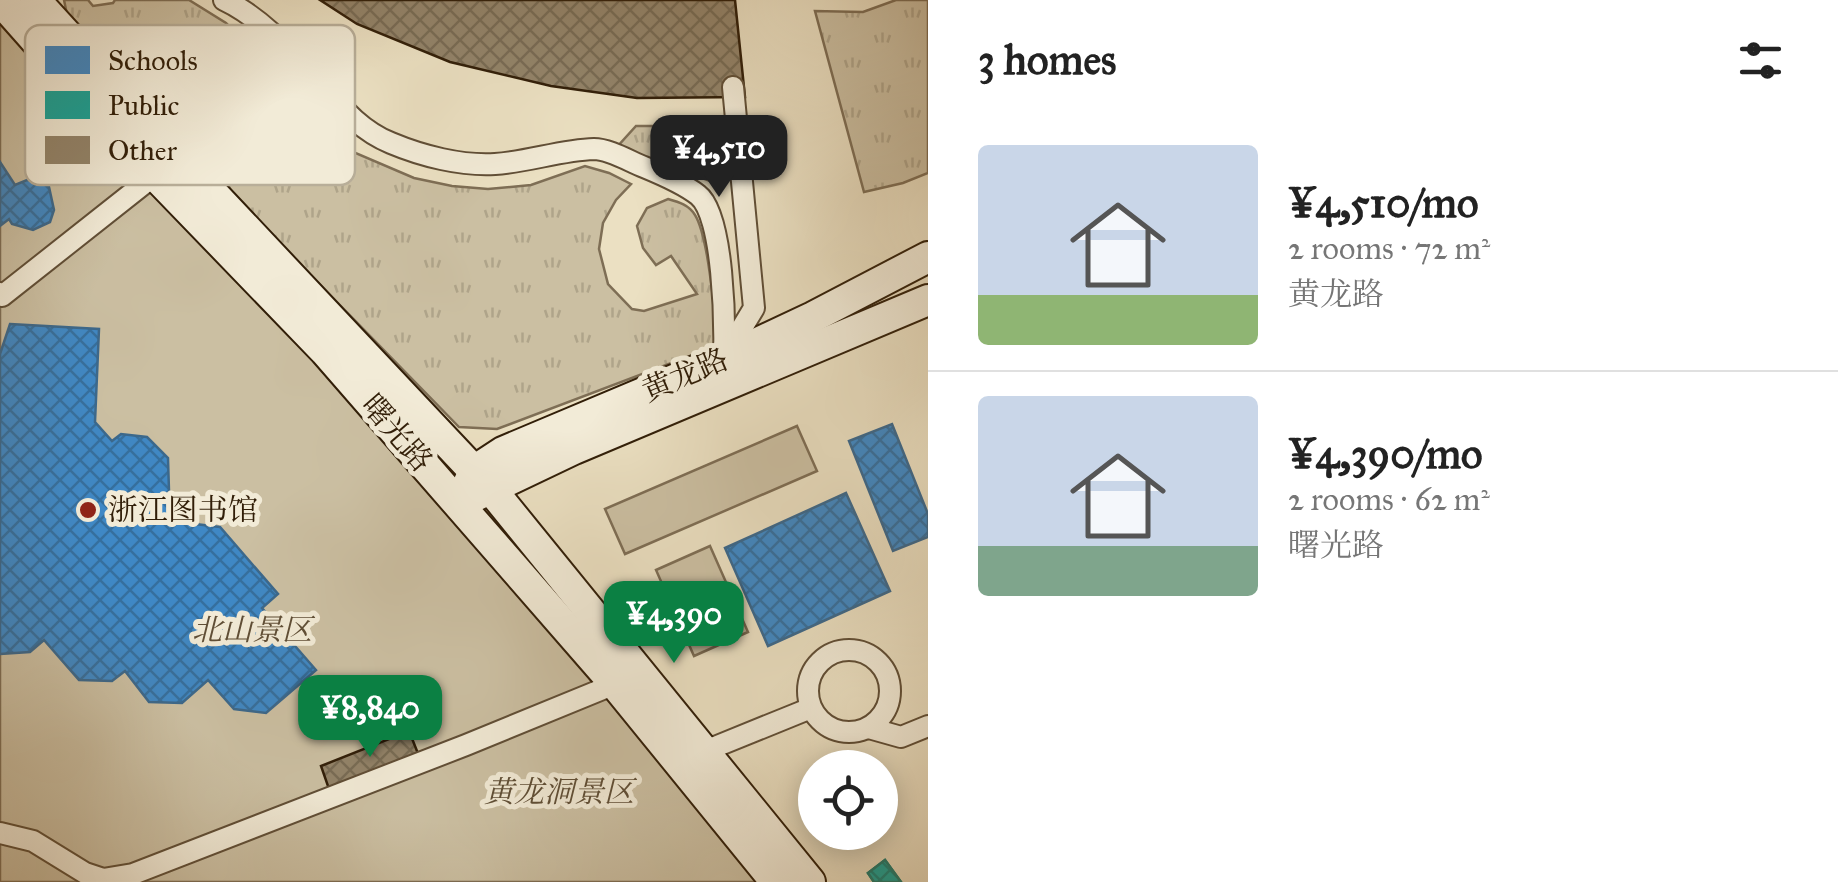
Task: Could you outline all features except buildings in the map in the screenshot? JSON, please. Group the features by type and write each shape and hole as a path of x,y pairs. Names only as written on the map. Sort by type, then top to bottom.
{"main road":[{"name":"曙光路","path":"0,0 25,28"},
{"name":"曙光路","path":"35,0 58,25"},
{"name":"曙光路","path":"165,185 325,351 615,684 776,882"},
{"name":"曙光路","path":"205,185 482,480 810,882"},
{"name":"黄龙路","path":"482,480 503,452 724,359 928,257"},
{"name":"黄龙路","path":"482,480 574,448 928,300"},
{"path":"460,505 482,480"}],"street":[{"path":"224,0 261,25"},
{"path":"724,359 754,308 733,87"},
{"path":"355,121 387,142 438,159 492,164 598,149 652,170 702,197 718,250 725,316 724,359"},
{"path":"1,294 142,185"},
{"path":"836,652 862,652 884,668 890,694 887,708 869,728 842,732 829,728 812,708 809,681 824,658 836,652"},
{"path":"0,833 34,841 85,873 103,879 133,874 615,684"},
{"path":"706,752 812,708"},
{"path":"869,728 902,737 928,726"}],"green space":[{"name":"北山景区","path":"0,0 25,28 25,185 165,185 787,882 0,882"},
{"path":"64,0 88,0 93,6 115,0 189,0 228,25 69,25"},
{"path":"896,0 928,0 928,173 864,192 815,11 863,12"},
{"path":"709,121 710,181 617,147 636,126 685,126"},
{"path":"355,153 414,178 488,189 531,185 585,166 609,173 631,184 603,223 599,249 608,284 632,309 644,311 697,294 671,256 656,265 643,248 637,226 647,208 668,199 690,209 704,241 719,345 497,429 459,427 222,185 355,185"},
{"path":"797,426 817,471 625,554 605,509"},
{"path":"710,546 748,632 694,656 656,570"}],"place":[{"name":"浙江图书馆","path":"88,510"}],"park label":[{"name":"黄龙洞景区","path":"559,792"}]}
